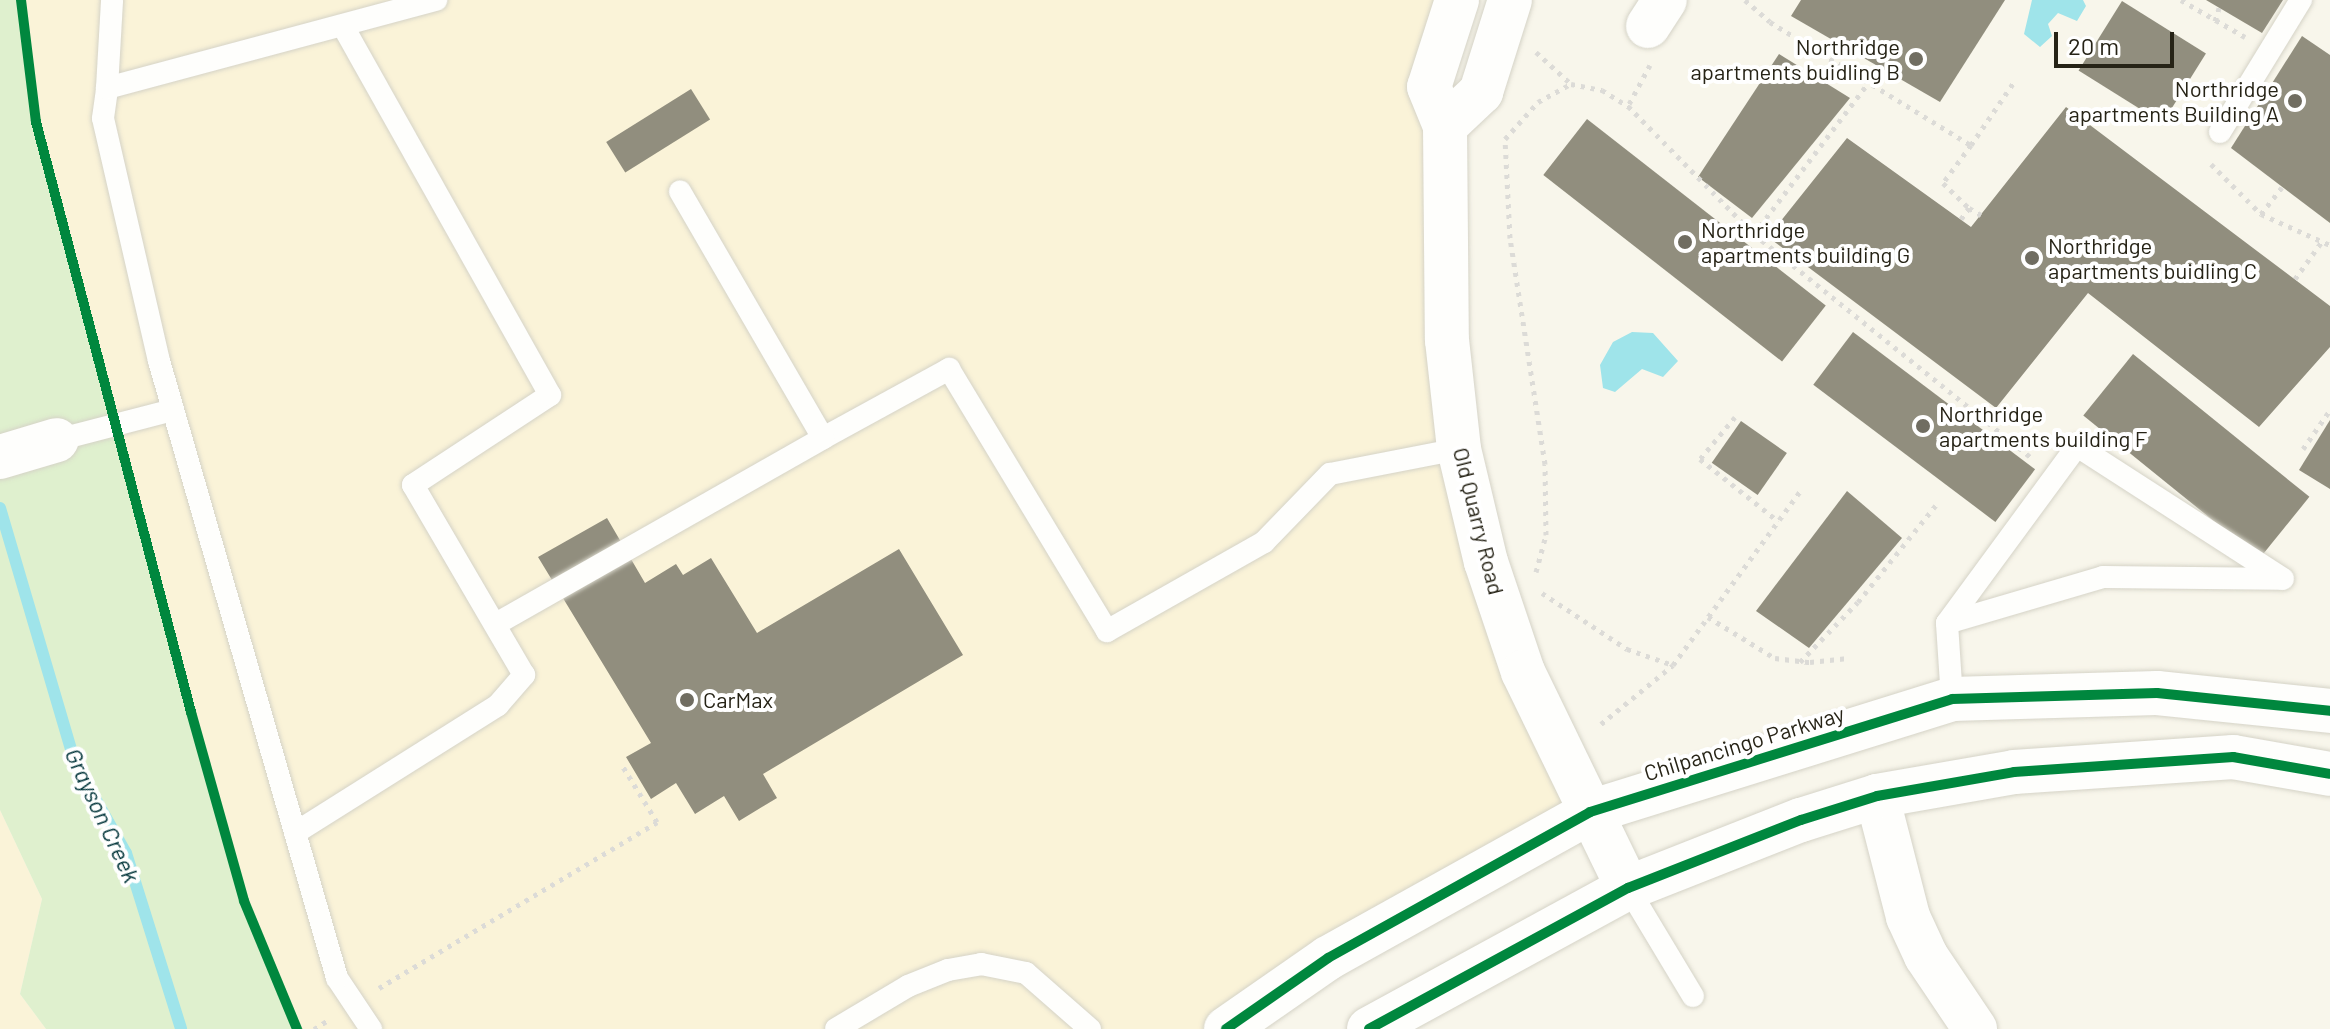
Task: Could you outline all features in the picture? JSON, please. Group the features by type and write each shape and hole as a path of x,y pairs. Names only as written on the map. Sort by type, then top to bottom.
{"street":[{"name":"Old Quarry Road","path":"1457,0 1429,87 1445,126 1447,340 1459,449 1486,562 1523,672 1628,888"},
{"path":"1445,126 1481,92 1510,0"},
{"path":"0,457 57,440"},
{"name":"Chilpancingo Parkway","path":"1226,1029 1328,958 1590,812 1952,699 2157,693 2330,711"},
{"path":"1369,1029 1628,888 1801,820 1877,796 2014,772 2233,757 2330,774"},
{"path":"1877,796 1908,917 1926,956 1975,1029"}],"lane":[{"path":"112,0 103,118 173,410 337,978 371,1029"},
{"path":"107,88 436,0"},
{"path":"2220,132 2301,0"},
{"path":"295,833 498,705 524,675 413,485 550,395 343,26"},
{"path":"680,191 823,438"},
{"path":"496,624 949,369 1107,631 1264,542 1330,474 1459,449"},
{"path":"57,440 173,410"},
{"path":"1947,623 2103,577 2283,579 2077,446 1947,623 1952,699"},
{"path":"1628,888 1693,996"},
{"path":"836,1029 908,986 948,970 981,964 1026,973 1090,1029"}],"path":[{"path":"1745,0 1770,22 1971,145"},
{"path":"2181,0 2270,51"},
{"path":"2215,21 2219,8"},
{"path":"1628,106 1667,34 1657,13"},
{"path":"1981,215 1943,183 2014,82"},
{"path":"1754,234 1868,83"},
{"path":"1673,665 1627,649 1541,593 1536,571 1546,535 1545,464 1510,238 1505,139 1538,102 1571,84 1602,90 1628,106 1754,234 2055,476"},
{"path":"2220,132 2211,163 2261,214 2330,245"},
{"path":"2261,214 2282,187"},
{"path":"1961,219 1969,208"},
{"path":"2295,279 2323,240"},
{"path":"2303,449 2330,410"},
{"path":"1735,417 1700,459 1778,521"},
{"path":"1601,724 1673,665 1802,489"},
{"path":"1800,662 1858,602 1936,505"},
{"path":"1708,617 1775,658 1800,662 1846,658"},
{"path":"314,1029 657,822 622,765"}],"shaded area":[{"path":"21,0 1457,0 1429,87 1459,449 1590,812 1226,1029 297,1029 244,901 191,712 36,122"},
{"path":"0,810 42,899 20,994 46,1029 0,1029"}],"green space":[{"path":"0,0 21,0 36,122 191,712 244,901 297,1029 46,1029 20,994 42,899 0,810"}],"water":[{"path":"2032,0 2083,0 2086,6 2077,21 2058,13 2048,24 2052,36 2040,47 2024,34"},
{"path":"1632,332 1653,333 1678,361 1663,377 1642,369 1615,392 1603,388 1600,365 1613,342"}],"building":[{"name":"Northridge apartments buidling B","path":"1801,0 2005,0 1940,102 1791,16"},
{"path":"2206,0 2283,0 2262,33"},
{"path":"2122,1 2206,53 2163,123 2079,71"},
{"name":"Northridge apartments Building A","path":"2302,36 2330,55 2330,223 2231,148"},
{"path":"1779,54 1850,98 1752,218 1698,177"},
{"path":"691,89 710,120 625,173 606,142"},
{"name":"Northridge apartments buidling C","path":"2066,107 2330,306 2330,347 2259,427 2088,293 1996,408 1768,237 1847,138 1971,227"},
{"name":"Northridge apartments building G","path":"1587,119 1826,306 1782,361 1543,175"},
{"name":"Northridge apartments building F","path":"1853,332 2035,469 1995,522 1813,385"},
{"path":"2133,354 2309,497 2260,558 2083,415"},
{"path":"2330,420 2330,489 2299,470"},
{"path":"1741,421 1787,453 1758,495 1712,463"},
{"path":"1847,491 1902,538 1809,648 1756,611"},
{"path":"607,518 645,583 676,564 683,575 711,558 757,633 899,549 963,655 763,774 777,798 739,821 724,796 695,814 676,783 651,799 626,757 651,743 538,557"}],"waterway":[{"name":"Grayson Creek","path":"0,508 75,763 126,853 181,1029"}],"cycle path":[{"path":"21,0 36,122 191,712 244,901 297,1029"},
{"path":"1226,1029 1328,958 1590,812 1952,699 2157,693 2330,711"},
{"path":"1369,1029 1628,888 1801,820 1877,796 2014,772 2233,757 2330,774"}],"place":[{"name":"Northridge apartments buidling B","path":"1916,59"},
{"name":"Northridge apartments Building A","path":"2295,101"},
{"name":"Northridge apartments building G","path":"1685,242"},
{"name":"Northridge apartments buidling C","path":"2032,258"},
{"name":"Northridge apartments building F","path":"1923,426"},
{"name":"CarMax","path":"687,700"}]}
